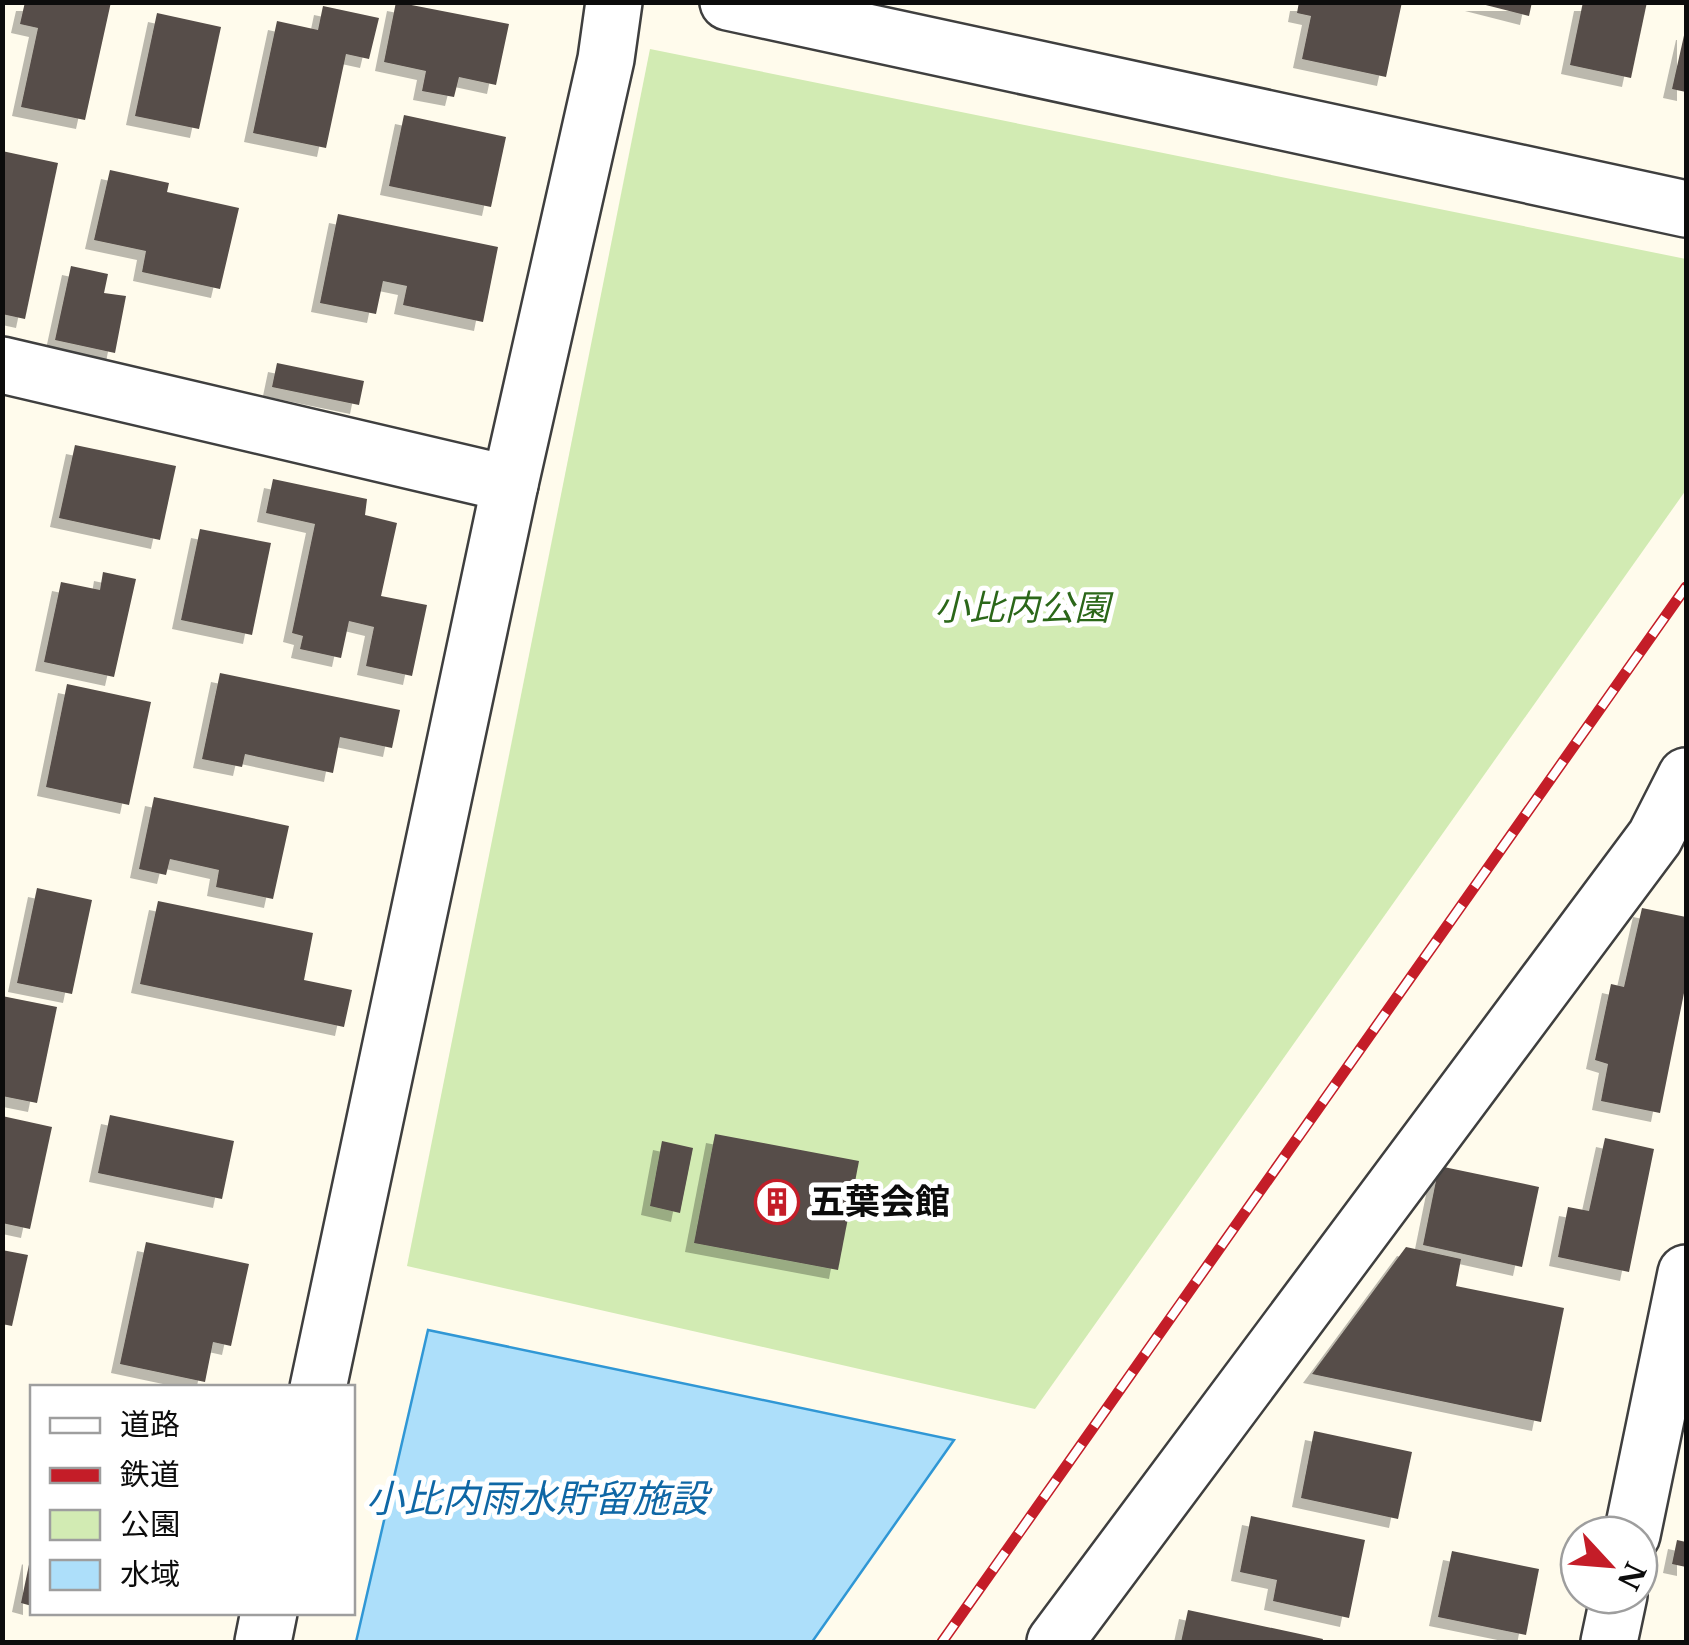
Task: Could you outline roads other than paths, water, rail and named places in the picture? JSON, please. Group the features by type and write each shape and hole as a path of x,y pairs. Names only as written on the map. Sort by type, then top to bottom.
{"street":[{"path":"319,1385 510,484 606,59 614,2"},
{"path":"728,2 1686,209"},
{"path":"2,364 510,484"},
{"path":"1055,1642 1671,840 1686,776"},
{"path":"1636,1515 1686,1273"},
{"path":"263,1642 269,1615"},
{"path":"1609,1642 1615,1615"}],"water":[{"name":"小比内雨水貯留施設","path":"428,1330 954,1440 812,1642 356,1642"}],"railway":[{"path":"942,1642 1686,587"}],"place":[{"name":"五葉会館","path":"777,1202"}],"park label":[{"name":"小比内公園","path":"1022,608"}]}
